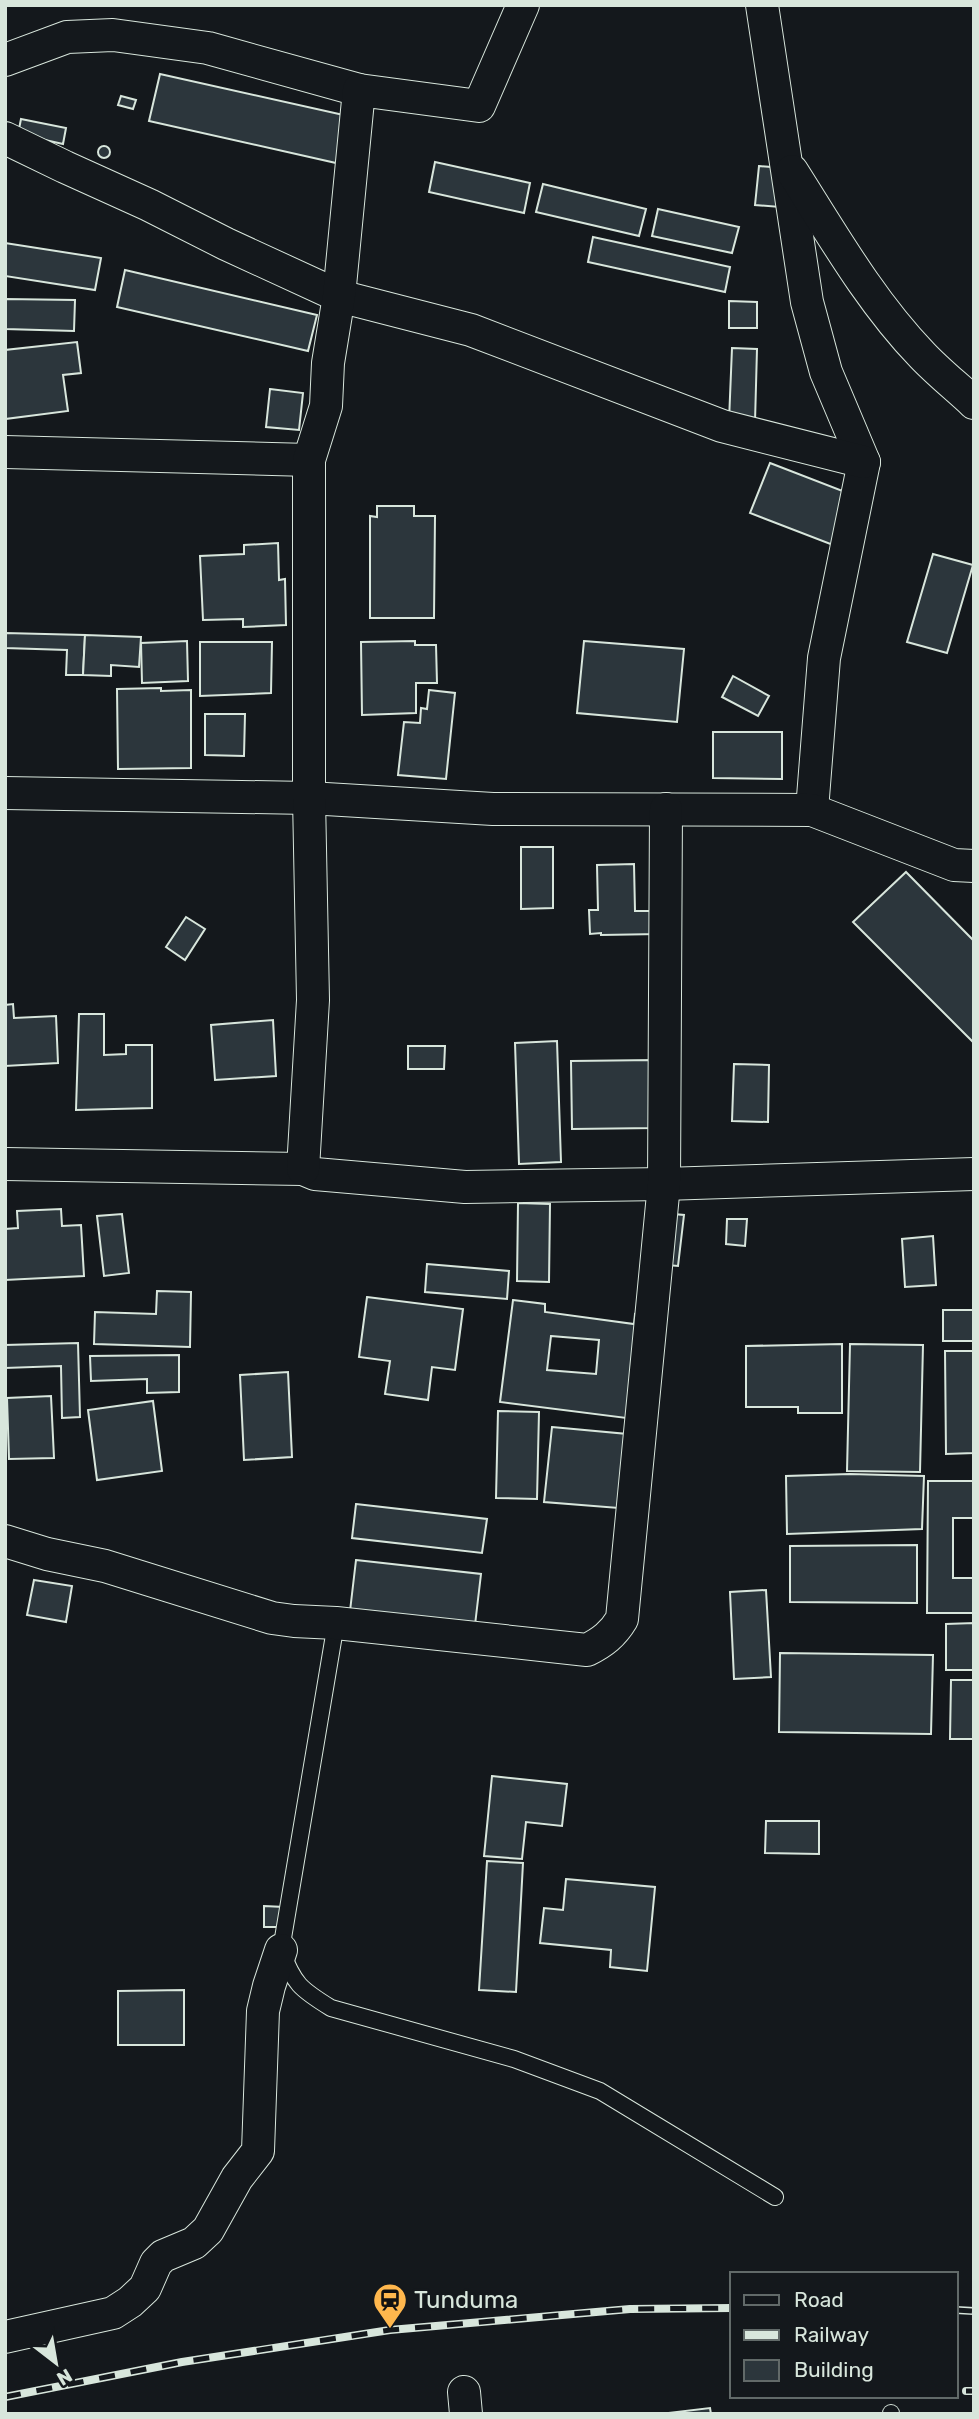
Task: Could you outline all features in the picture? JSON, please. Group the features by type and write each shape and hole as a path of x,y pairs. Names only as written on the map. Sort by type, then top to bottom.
{"street":[{"path":"5,60 67,37 113,35 208,48 359,90 479,106 523,5"},
{"path":"762,5 807,302 826,372 864,463 824,658 812,810"},
{"path":"303,1169 313,1000 309,798 309,460 326,406 328,363 339,296 359,90"},
{"path":"5,138 339,296 471,330 722,426 864,463"},
{"path":"784,159 862,280 891,319 922,356 974,403"},
{"path":"5,452 309,460"},
{"path":"5,793 309,798 493,809 812,810 954,864 974,866"},
{"path":"5,1541 47,1554 105,1566 272,1618 587,1650 602,1643 615,1630 622,1619 664,1184 666,809"},
{"path":"5,1164 303,1169 315,1174 465,1187 974,1174"},
{"path":"5,2337 113,2313 145,2288 156,2263 163,2256 194,2243 208,2230 237,2178 258,2151 263,2011 282,1950"}],"lane":[{"path":"336,1623 282,1950 292,1977 306,1993 331,2008 514,2059 600,2091 775,2197"}],"building":[{"path":"160,74 348,116 336,163 149,121"},
{"path":"121,96 136,100 133,109 118,105"},
{"path":"21,119 66,128 63,144 18,134"},
{"path":"99,147 109,147 109,157 99,157"},
{"path":"435,162 530,183 524,213 429,192"},
{"path":"759,166 784,168 780,207 755,205"},
{"path":"543,184 646,209 639,236 536,212"},
{"path":"658,209 739,227 732,253 652,236"},
{"path":"593,237 730,267 725,292 588,262"},
{"path":"5,243 101,258 95,290 5,276"},
{"path":"125,270 317,315 308,351 117,307"},
{"path":"5,299 75,300 74,331 5,329"},
{"path":"729,301 757,302 757,328 729,328"},
{"path":"77,342 81,373 63,375 68,411 5,419 5,350"},
{"path":"732,348 757,349 755,422 729,421"},
{"path":"270,389 303,393 299,430 266,427"},
{"path":"770,463 853,495 833,545 750,513"},
{"path":"377,506 414,506 414,516 435,516 434,618 370,618 370,516 377,517"},
{"path":"278,543 279,580 285,579 286,625 243,627 243,619 203,620 200,556 244,554 244,545"},
{"path":"933,554 973,565 947,653 907,642"},
{"path":"5,633 85,635 83,675 66,675 67,650 5,648"},
{"path":"85,635 141,637 139,667 111,665 111,676 83,675"},
{"path":"187,641 188,681 142,683 141,643"},
{"path":"415,641 415,645 436,645 437,683 416,683 416,713 362,715 361,642"},
{"path":"584,641 684,649 677,722 577,713"},
{"path":"200,642 272,642 271,693 200,696"},
{"path":"733,676 769,696 758,716 722,697"},
{"path":"161,688 161,691 191,690 191,768 118,769 117,689"},
{"path":"429,690 455,693 446,779 398,775 404,722 420,723 421,708 427,709"},
{"path":"205,714 245,714 244,756 205,755"},
{"path":"713,732 782,732 782,779 713,778"},
{"path":"521,847 553,847 553,908 521,909"},
{"path":"634,864 635,911 659,911 659,934 590,934 589,910 598,910 597,865"},
{"path":"906,872 974,941 974,1043 853,922"},
{"path":"186,917 205,929 185,960 166,947"},
{"path":"13,1004 14,1018 56,1016 58,1063 5,1066 5,1005"},
{"path":"79,1014 104,1014 104,1055 126,1054 126,1045 152,1045 152,1108 76,1110"},
{"path":"273,1020 276,1076 215,1080 211,1025"},
{"path":"557,1041 561,1162 519,1164 515,1043"},
{"path":"408,1046 445,1046 444,1069 408,1069"},
{"path":"655,1060 655,1128 572,1129 571,1061"},
{"path":"734,1064 769,1065 768,1122 732,1121"},
{"path":"518,1203 550,1204 549,1282 517,1281"},
{"path":"61,1209 62,1226 81,1225 84,1276 5,1280 5,1229 18,1228 17,1211"},
{"path":"651,1212 684,1215 678,1266 645,1263"},
{"path":"122,1214 129,1273 104,1276 97,1216"},
{"path":"727,1219 747,1219 745,1246 726,1244"},
{"path":"933,1236 936,1285 905,1287 902,1239"},
{"path":"427,1264 509,1271 507,1299 425,1292"},
{"path":"157,1291 191,1292 190,1347 94,1344 95,1312 156,1314"},
{"path":"367,1297 463,1309 455,1370 432,1367 428,1400 385,1394 390,1361 359,1357"},
{"path":"513,1300 545,1304 545,1312 634,1324 635,1314 644,1316 634,1419 500,1402","holes":["551,1336 599,1340 596,1374 547,1370"]},
{"path":"943,1310 974,1310 974,1341 943,1341"},
{"path":"78,1343 80,1417 62,1418 61,1366 5,1368 5,1345"},
{"path":"842,1344 842,1413 798,1413 798,1407 746,1407 746,1346"},
{"path":"850,1344 923,1345 920,1472 847,1471"},
{"path":"945,1351 974,1351 974,1453 946,1454"},
{"path":"179,1355 179,1392 147,1393 147,1379 91,1381 90,1356"},
{"path":"288,1372 292,1457 244,1460 240,1375"},
{"path":"51,1396 54,1458 9,1459 7,1398"},
{"path":"153,1401 162,1471 97,1480 88,1410"},
{"path":"498,1411 539,1412 537,1499 496,1498"},
{"path":"552,1427 638,1435 631,1509 544,1502"},
{"path":"786,1476 924,1476 922,1529 787,1534"},
{"path":"928,1481 974,1481 974,1518 953,1518 953,1578 974,1578 974,1613 927,1613"},
{"path":"356,1504 487,1519 482,1553 352,1538"},
{"path":"917,1545 917,1603 790,1602 790,1546"},
{"path":"356,1560 481,1574 475,1625 350,1611"},
{"path":"34,1580 72,1586 66,1622 27,1615"},
{"path":"766,1590 771,1677 734,1679 730,1592"},
{"path":"974,1623 974,1670 946,1670 946,1624"},
{"path":"780,1653 933,1655 931,1734 779,1732"},
{"path":"951,1680 974,1680 974,1739 950,1739"},
{"path":"492,1776 567,1784 562,1826 526,1822 522,1859 484,1856"},
{"path":"766,1821 819,1821 819,1854 765,1853"},
{"path":"487,1861 523,1863 516,1992 479,1990"},
{"path":"566,1879 655,1887 647,1971 610,1967 611,1950 540,1943 544,1908 563,1910"},
{"path":"264,1906 284,1907 283,1927 264,1927"},
{"path":"184,1990 184,2045 118,2045 118,1991"},
{"path":"710,2408 711,2414 660,2414"}],"railway":[{"path":"5,2397 182,2362 390,2330 630,2309 730,2308"},
{"path":"958,2310 974,2311"},
{"path":"966,2391 974,2391"}],"place":[{"name":"Tunduma","path":"390,2330"}]}
